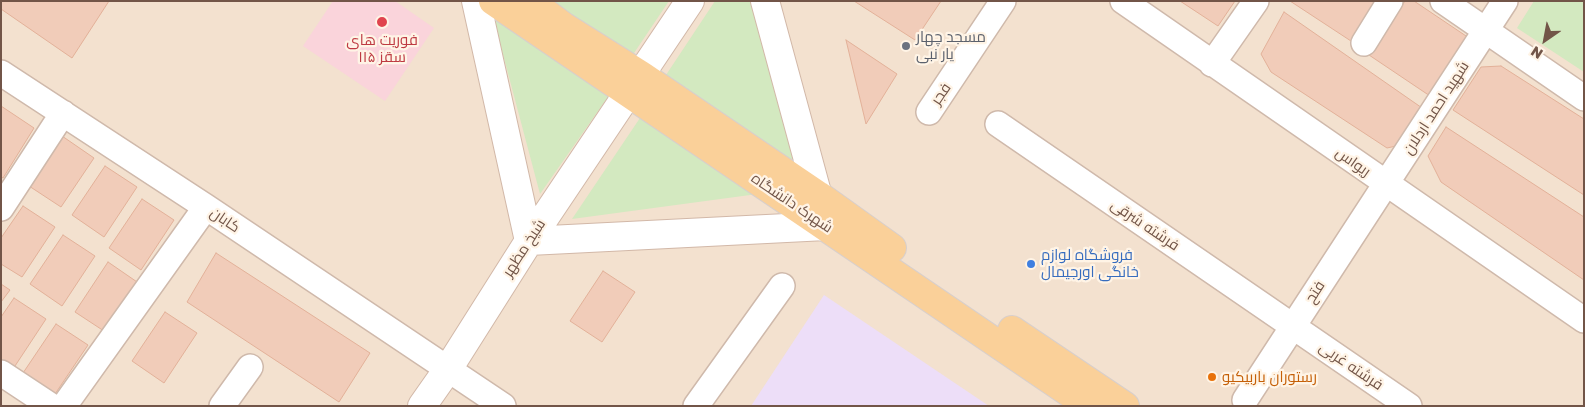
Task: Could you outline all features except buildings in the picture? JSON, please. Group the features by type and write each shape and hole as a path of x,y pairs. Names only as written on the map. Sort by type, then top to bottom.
{"main road":[{"path":"476,1 529,241 826,226 766,1"},
{"name":"شهرک دانشگاه","path":"493,1 635,84 826,226 1090,406"},
{"path":"530,1 635,84 818,195 940,281 1126,406"},
{"name":"شیخ مظهر","path":"422,406 448,369 529,241 690,1"}],"street":[{"name":"فجر","path":"929,112 1004,1"},
{"name":"ریواس","path":"1123,1 1584,320"},
{"path":"1212,64 1256,1"},
{"path":"1364,43 1390,1"},
{"path":"1443,1 1584,98"},
{"path":"1486,31 1505,1"},
{"name":"شهید احمد اردلان","path":"1386,184 1486,31"},
{"name":"کابان","path":"1,73 206,207 503,406"},
{"path":"1,208 63,114"},
{"name":"فرشته شرقی","path":"998,124 1293,326"},
{"name":"فتح","path":"1245,400 1386,184"},
{"path":"64,406 206,207"},
{"path":"696,406 782,286"},
{"name":"فرشته غربی","path":"1293,326 1409,406"},
{"path":"222,406 250,367"},
{"path":"1,373 51,406"}],"shaded area":[{"path":"1,1 1584,1 1584,406 1,406"},
{"path":"333,1 395,1 434,28 385,101 303,46"},
{"path":"824,295 989,406 751,406"}],"green space":[{"path":"541,1 669,1 630,59"},
{"path":"715,1 754,1 795,163 664,78"},
{"path":"1534,1 1584,1 1584,72 1517,28"},
{"path":"492,13 610,94 540,194"},
{"path":"642,115 765,193 572,219"}],"place":[{"name":"فوریت های ۱۱۵ سقز","path":"382,22"},
{"name":"مسجد چهار یار نبی","path":"906,46"},
{"name":"فروشگاه لوازم خانگی اورجیمال","path":"1031,264"},
{"name":"رستوران باربیکیو","path":"1212,377"}]}
